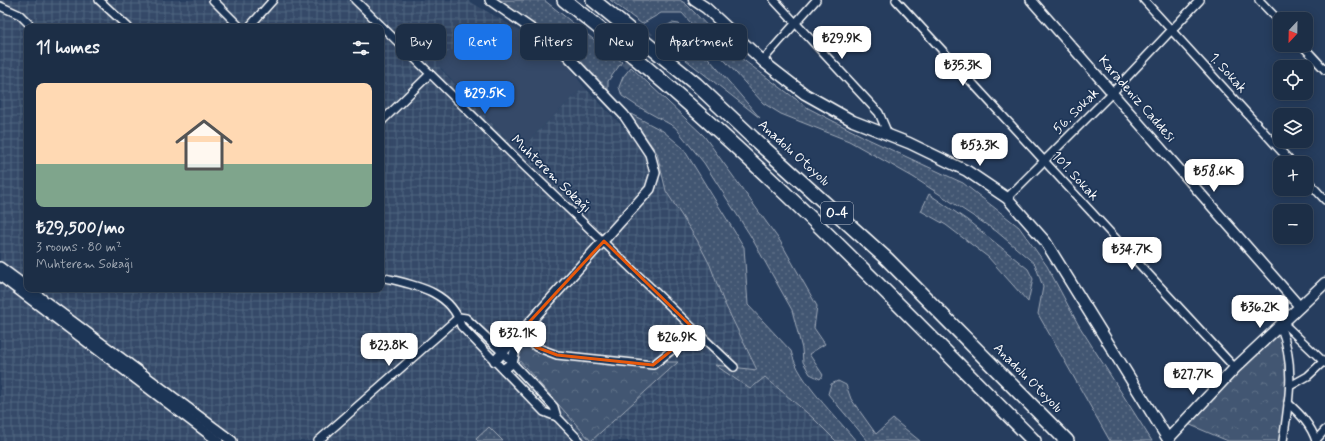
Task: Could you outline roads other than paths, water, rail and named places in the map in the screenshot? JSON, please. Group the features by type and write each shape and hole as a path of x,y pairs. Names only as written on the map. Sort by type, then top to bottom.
{"highway":[{"name":"O-4","path":"564,0 684,98 852,258 1034,441"},
{"name":"Anadolu Otoyolu","path":"593,0 696,84 753,138 887,259 1067,441"}],"main road":[{"path":"694,0 706,8 762,61 805,94 853,121 909,142 967,171 1007,198 1045,241 1169,440 1235,368 1325,283"}],"street":[{"path":"99,0 125,24"},
{"path":"213,0 237,24"},
{"path":"252,24 273,0"},
{"name":"Muhterem Sokağı","path":"355,0 379,24"},
{"path":"490,0 563,51 624,115 650,154 655,173 650,189 495,361"},
{"path":"774,0 879,113 888,134"},
{"path":"762,61 816,0"},
{"name":"101. Sokak","path":"896,0 1235,368"},
{"name":"Karadeniz Caddesi","path":"1031,0 1300,307"},
{"name":"1. Sokak","path":"1144,0 1286,156"},
{"name":"56. Sokak","path":"1007,198 1112,93 1200,0"},
{"path":"1259,0 1273,15"},
{"path":"0,6 20,15 29,24"},
{"name":"Muhterem Sokağı","path":"384,29 734,367"},
{"path":"1308,52 1325,70"},
{"path":"384,119 430,74"},
{"path":"1313,187 1325,200"},
{"path":"0,267 24,285"},
{"path":"0,276 218,441"},
{"path":"384,278 427,289 445,299 459,318 461,326 544,412 557,417 580,441"},
{"path":"33,292 232,441"},
{"path":"318,441 459,318 466,318 503,353 554,407 557,417"},
{"path":"1282,324 1324,362 1308,376 1290,386"},
{"path":"1282,324 1289,360 1290,386 1282,441"},
{"path":"520,332 536,347 557,354 653,366 696,331"},
{"path":"504,370 512,363 520,332"},
{"path":"1288,403 1301,414 1316,440 1325,430"},
{"path":"322,441 331,431"}],"tunnel":[{"path":"624,67 650,32"}]}
